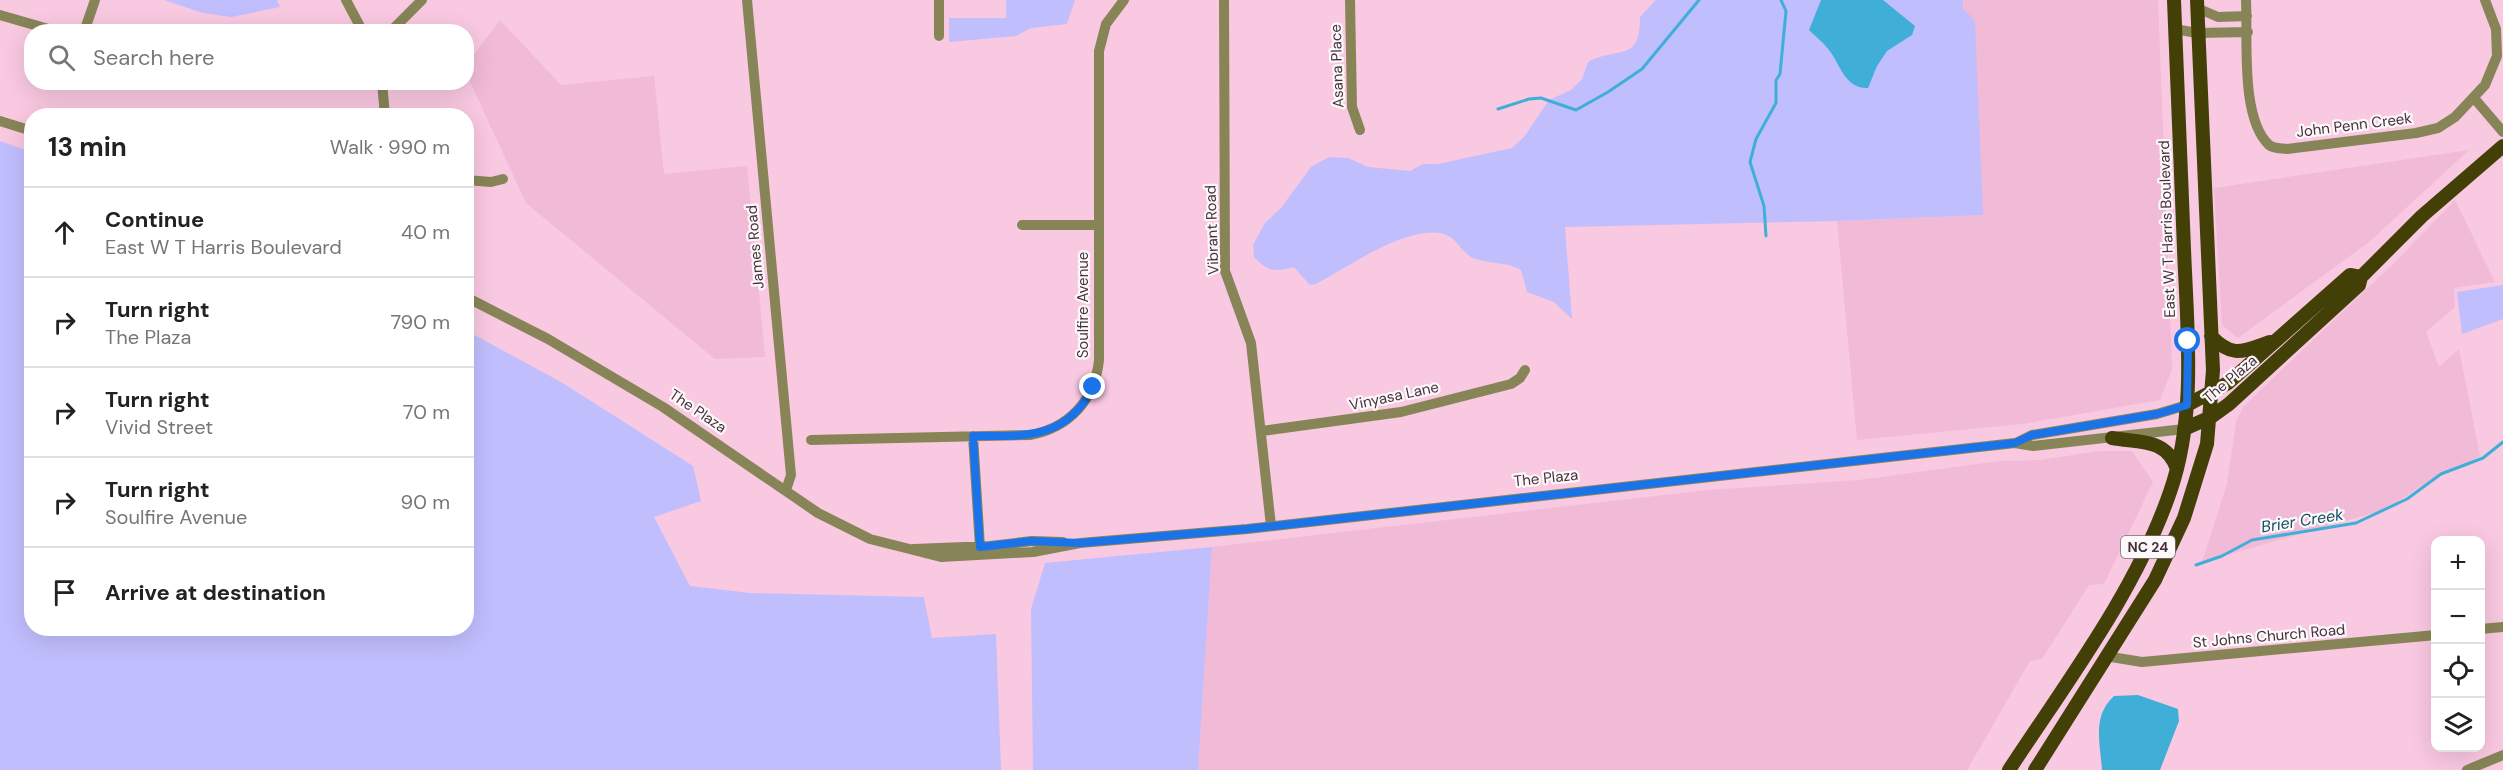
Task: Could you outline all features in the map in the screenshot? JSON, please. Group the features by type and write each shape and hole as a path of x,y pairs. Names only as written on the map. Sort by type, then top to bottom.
{"main road":[{"name":"East W T Harris Boulevard","path":"2009,770 2131,578 2157,527 2177,470 2187,405 2187,324 2174,0"},
{"name":"NC 24","path":"2035,770 2105,656 2156,580 2177,537 2197,482 2211,417 2211,336 2197,4"},
{"name":"The Plaza","path":"2184,429 2211,417 2229,404 2359,285 2361,277 2422,216 2503,146"},
{"name":"The Plaza","path":"2187,405 2212,393 2278,339 2350,275 2361,277"},
{"path":"2211,336 2224,349 2232,351 2278,339"},
{"path":"2112,438 2162,447 2171,454 2177,470"}],"street":[{"path":"87,24 95,0"},
{"path":"346,0 359,24"},
{"path":"398,24 422,0"},
{"name":"James Road","path":"747,0 791,475 786,490"},
{"path":"939,0 939,36"},
{"name":"Soulfire Avenue","path":"811,440 1030,435 1047,431 1071,417 1089,395 1096,378 1099,360 1099,51 1106,24 1124,0"},
{"name":"Vibrant Road","path":"1224,0 1226,271 1251,343 1271,526"},
{"name":"Asana Place","path":"1350,0 1352,106 1360,130"},
{"name":"John Penn Creek","path":"2246,0 2250,103 2263,136 2275,148 2307,147 2416,133 2438,128 2455,117 2485,85 2497,56 2496,29 2485,0"},
{"path":"2197,4 2218,17 2247,16"},
{"path":"0,15 31,24"},
{"path":"2175,29 2198,33 2248,32"},
{"path":"383,90 385,108"},
{"path":"2474,98 2503,132"},
{"path":"0,121 24,128"},
{"path":"474,181 491,182 503,179"},
{"path":"1022,225 1099,225"},
{"name":"The Plaza","path":"474,301 608,373 663,407 818,513 852,531 928,556 980,557 1033,552 1080,543 1271,526 2015,443 2033,446 2184,429"},
{"name":"Vinyasa Lane","path":"1262,431 1401,412 1511,384 1520,378 1525,370"},
{"name":"The Plaza","path":"2015,443 2032,435 2157,414 2187,405"},
{"path":"973,436 980,547"},
{"name":"The Plaza","path":"911,550 930,547 980,547 1032,541 1080,543"},
{"path":"2485,629 2503,627"},
{"name":"St Johns Church Road","path":"2105,656 2142,662 2431,635"},
{"path":"2467,770 2503,755"}],"shaded area":[{"path":"164,0 277,0 280,7 231,17 203,13"},
{"path":"1006,0 1075,0 1067,24 1031,28 1016,36 949,42 949,18 1006,18"},
{"path":"1656,0 1963,0 1963,8 1975,21 1983,215 1837,221 1565,227 1572,319 1554,302 1527,292 1521,270 1471,257 1453,239 1444,234 1413,235 1396,241 1316,284 1310,285 1294,267 1272,270 1263,266 1254,257 1253,245 1265,223 1281,208 1311,167 1329,157 1348,158 1368,167 1410,171 1423,164 1438,164 1512,148 1524,137 1549,100 1571,90 1582,79 1588,62 1626,51 1632,47 1639,31 1640,17"},
{"path":"1821,0 1883,0 1915,26 1912,35 1887,51 1877,66 1868,88 1860,87 1848,80 1827,47 1809,30"},
{"path":"1963,0 2158,0 2172,369 2160,400 2022,424 1857,440 1837,221 1983,215"},
{"path":"500,20 561,85 654,76 664,174 747,166 765,357 715,359 526,203 474,90 474,55"},
{"path":"0,141 24,150 24,636 474,636 474,335 561,382 693,466 701,501 654,517 690,586 750,593 924,597 932,638 996,634 1001,770 0,770"},
{"path":"2469,150 2369,242 2238,338 2222,325 2214,188"},
{"path":"2455,200 2495,282 2454,288 2455,307 2426,332 2439,367 2459,349 2480,456 2419,487 2387,509 2202,562 2227,484 2236,422 2243,407 2396,261"},
{"path":"2503,285 2503,319 2462,334 2457,292"},
{"path":"2099,451 2132,451 2153,482 2104,584 2089,585 2042,659 2030,661 1967,770 1198,770 1212,547 1708,490 1859,480 2000,461 2041,460"},
{"path":"1212,547 1198,770 1033,770 1031,609 1045,563"},
{"path":"2138,695 2178,709 2179,721 2160,770 2102,770 2099,730 2103,712 2114,696"}],"waterway":[{"path":"1498,109 1529,99 1541,98 1576,110 1642,69 1699,0"},
{"path":"1766,236 1764,206 1750,162 1756,139 1776,103 1776,80 1780,74 1786,11 1781,0"},
{"name":"Brier Creek","path":"2196,565 2222,556 2252,540 2356,523 2407,499 2441,474 2483,458 2503,442"}],"route":[{"path":"1093,387 1084,403 1071,417 1047,431 1030,435 973,436 980,547 1032,541 1080,543 1247,529 2015,443 2032,435 2157,414 2187,405 2188,341"}]}
